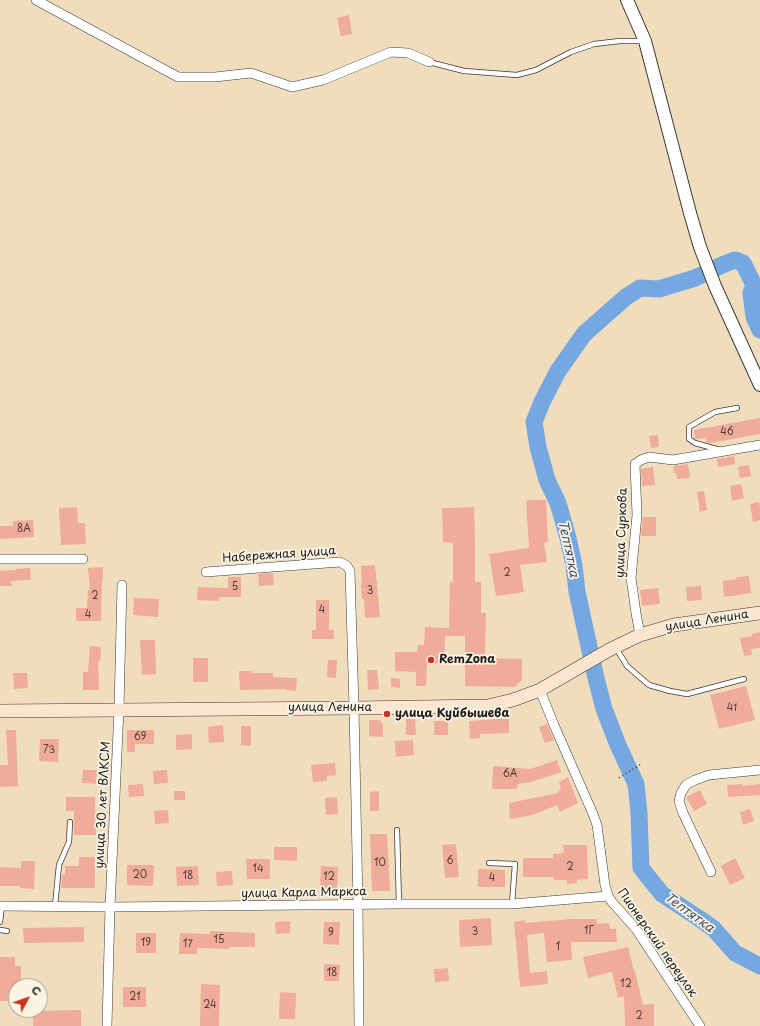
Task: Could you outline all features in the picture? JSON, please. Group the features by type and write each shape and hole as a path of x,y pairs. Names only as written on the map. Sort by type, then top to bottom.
{"main road":[{"name":"улица Ленина","path":"0,711 488,706 513,700 540,690 612,648 640,634 674,624 760,613"}],"street":[{"path":"36,0 178,77 216,77 251,73 292,87 323,80 391,52 408,53 429,62"},
{"path":"627,0 645,41 700,247 715,286 760,385"},
{"path":"723,451 760,444"},
{"name":"улица Суркова","path":"640,634 631,578 637,515 635,464 649,457 673,460 723,451"},
{"path":"0,559 83,560"},
{"name":"Набережная улица","path":"206,572 340,562 347,566 350,571 354,708"},
{"name":"улица 30 лет ВЛКСМ","path":"107,1026 110,907 119,709 122,585"},
{"name":"Пионерский переулок","path":"540,690 597,825 605,885 608,896 636,929 700,1026"},
{"path":"354,708 359,1026"},
{"path":"711,872 683,813 680,801 681,793 686,785 709,775 760,770"},
{"name":"улица Карла Маркса","path":"1,906 110,907 512,904 608,896"}],"lane":[{"path":"429,62 464,71 517,75 536,70 571,52 594,44 620,41 645,41"},
{"path":"723,451 695,443 689,439 689,427 715,412 737,408"},
{"path":"612,648 627,666 649,685 670,691 687,694 744,679"},
{"path":"55,906 59,865 69,842 70,822"},
{"path":"397,830 399,904"},
{"path":"489,863 515,864 512,904"},
{"path":"0,922 1,906"},
{"path":"0,930 7,931"}],"path":[{"path":"618,778 641,764"}],"building":[{"path":"349,15 352,34 341,36 337,18"},
{"path":"760,418 760,434 710,443 706,442 706,438 695,439 694,430"},
{"path":"658,435 659,447 651,448 649,436"},
{"path":"734,456 735,464 718,467 717,459"},
{"path":"688,464 690,478 677,479 673,466"},
{"path":"749,465 751,476 740,478 738,467"},
{"path":"653,467 655,485 642,486 641,469"},
{"path":"741,484 744,498 732,501 730,486"},
{"path":"704,491 707,510 700,512 697,492"},
{"path":"546,500 548,542 544,543 547,562 520,565 524,592 496,596 489,554 529,547 526,501"},
{"path":"759,502 760,520 753,522 750,504"},
{"path":"77,507 78,523 85,523 86,544 61,545 59,508"},
{"path":"474,507 475,582 481,582 481,613 486,613 485,658 522,659 522,680 514,687 465,686 465,636 445,636 444,664 427,663 426,686 416,686 416,672 395,671 395,652 417,652 418,645 424,645 425,627 449,628 450,582 453,582 453,543 443,542 442,508"},
{"path":"643,517 656,517 656,536 641,536"},
{"path":"33,520 34,537 0,539 0,526 13,526 13,521"},
{"path":"375,565 380,617 365,618 364,599 362,599 361,566"},
{"path":"103,567 101,621 76,621 76,608 87,608 88,590 90,590 88,568"},
{"path":"30,568 31,580 11,581 12,586 0,586 0,571"},
{"path":"273,573 274,585 259,586 258,574"},
{"path":"749,576 751,593 724,597 723,581 737,579 736,577"},
{"path":"228,577 241,577 241,597 219,597 219,601 197,600 198,587 228,588"},
{"path":"701,586 702,600 687,601 686,587"},
{"path":"658,588 660,604 642,606 640,590"},
{"path":"134,598 159,599 158,617 133,615"},
{"path":"316,600 329,600 329,630 334,630 334,639 312,639 312,630 316,630"},
{"path":"760,632 760,648 751,649 752,655 744,656 740,638 752,636 752,634"},
{"path":"140,640 155,640 156,674 142,675"},
{"path":"90,646 101,647 100,661 98,661 99,690 83,690 83,672 88,672"},
{"path":"193,658 208,658 208,682 193,682"},
{"path":"328,660 337,660 336,678 327,677"},
{"path":"367,670 377,670 379,689 368,690"},
{"path":"239,671 252,671 252,673 273,673 273,677 297,678 296,691 286,689 240,690"},
{"path":"13,673 27,673 28,688 14,689"},
{"path":"391,678 400,679 400,688 391,687"},
{"path":"746,686 755,720 719,729 710,695"},
{"path":"509,718 509,733 480,734 480,738 470,739 469,721"},
{"path":"406,719 415,719 416,735 406,735"},
{"path":"369,720 380,720 381,723 383,723 383,737 369,736"},
{"path":"434,721 448,721 448,735 434,735"},
{"path":"547,724 554,740 545,743 539,727"},
{"path":"223,725 224,742 209,743 208,727"},
{"path":"241,726 251,726 251,746 241,745"},
{"path":"6,730 16,730 18,786 0,787 0,765 8,765"},
{"path":"127,730 154,730 154,744 135,744 135,752 127,752"},
{"path":"192,734 192,749 176,750 176,735"},
{"path":"40,739 59,739 58,762 39,761"},
{"path":"413,740 414,755 396,757 395,741"},
{"path":"557,760 561,772 531,782 518,784 517,789 492,789 493,766 530,769"},
{"path":"335,763 336,775 327,776 327,781 313,782 311,765"},
{"path":"83,770 97,770 96,784 82,783"},
{"path":"167,770 168,783 154,784 153,771"},
{"path":"568,777 578,803 560,812 557,805 532,815 510,819 509,803 558,793 558,791 561,790 559,782"},
{"path":"143,784 144,796 129,797 128,785"},
{"path":"743,784 743,786 760,784 760,795 728,797 727,785"},
{"path":"700,790 707,804 694,811 686,797"},
{"path":"174,791 185,791 185,800 174,800"},
{"path":"379,791 379,811 370,811 370,792"},
{"path":"66,797 95,797 96,835 74,835 74,811 66,811"},
{"path":"337,797 338,814 326,815 325,798"},
{"path":"750,809 754,821 743,825 740,812"},
{"path":"168,810 169,823 155,824 154,811"},
{"path":"370,834 387,834 390,891 372,891"},
{"path":"456,844 459,877 445,878 442,845"},
{"path":"563,845 587,845 588,879 577,880 577,883 567,884 567,880 554,880 553,877 523,877 523,858 553,858 553,854 564,853"},
{"path":"274,847 297,847 297,861 274,860"},
{"path":"79,857 95,857 95,888 61,888 62,875 65,875 65,866 79,866"},
{"path":"735,858 745,878 730,885 721,866"},
{"path":"246,859 270,859 270,879 247,879"},
{"path":"21,861 35,861 34,889 20,888 20,886 0,886 0,867 21,868"},
{"path":"127,865 154,865 153,886 127,885"},
{"path":"198,866 199,885 177,886 176,867"},
{"path":"321,866 338,867 337,889 320,888"},
{"path":"478,869 505,870 505,887 478,887"},
{"path":"232,871 233,885 217,886 216,872"},
{"path":"491,918 492,945 460,947 459,920"},
{"path":"571,919 597,919 597,924 609,923 610,929 616,929 617,942 571,942 572,960 547,962 544,933 527,935 530,973 547,971 548,984 520,987 514,922 525,920 525,923"},
{"path":"290,921 290,933 276,934 275,922"},
{"path":"324,922 340,922 339,945 323,944"},
{"path":"84,927 84,942 24,943 23,928"},
{"path":"210,931 255,933 255,947 229,947 229,949 197,948 197,954 179,954 180,933 210,934"},
{"path":"136,933 156,933 156,953 136,953"},
{"path":"628,947 643,1005 654,1004 654,1026 625,1026 624,996 618,998 612,972 588,978 583,957"},
{"path":"0,957 15,957 15,966 21,966 21,978 8,978 8,1001 0,1001"},
{"path":"324,964 340,965 339,981 324,981"},
{"path":"448,968 449,981 435,982 434,969"},
{"path":"201,984 220,985 219,1026 200,1026"},
{"path":"123,987 146,987 146,1007 123,1007"},
{"path":"280,992 296,993 295,1019 279,1019"},
{"path":"81,1010 81,1026 33,1026 33,1018 48,1018 48,1011"}],"waterway":[{"name":"Тептятка","path":"760,330 754,317 751,293 754,285 743,263 735,260 695,278 659,289 640,288 626,297 584,334 558,371 542,402 534,422 538,447 547,480 558,503 568,538 574,565 577,592 604,709 618,745 636,784 639,813 641,868 662,894 714,929 735,953 760,966"}],"place":[{"name":"RemZona","path":"431,660"},
{"name":"улица Куйбышева","path":"387,714"}]}
